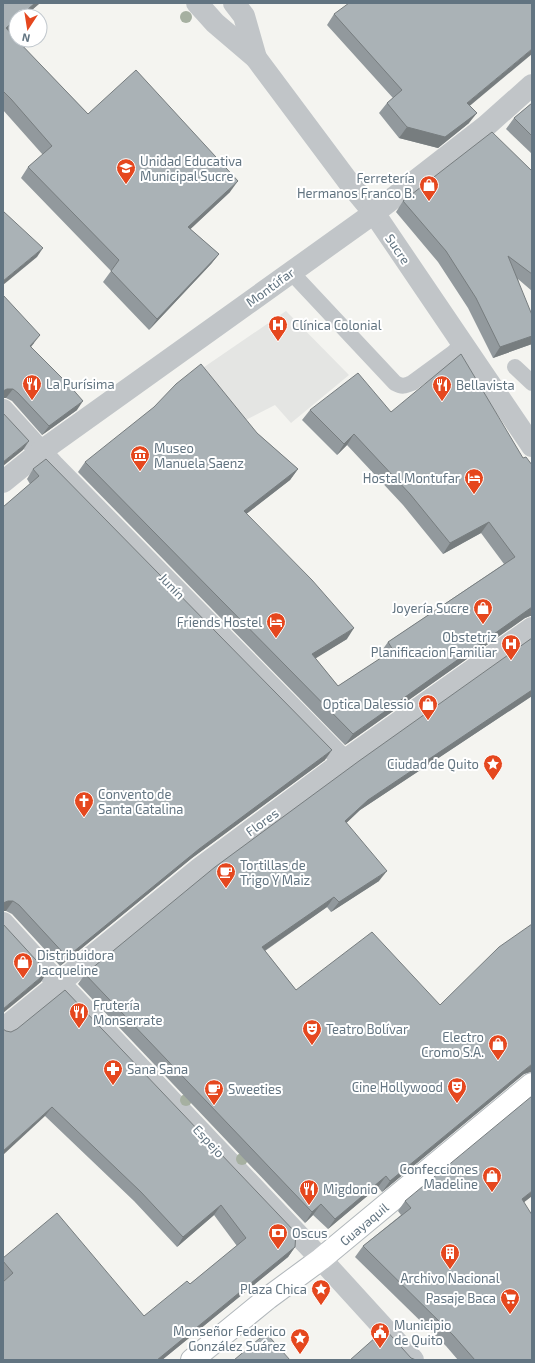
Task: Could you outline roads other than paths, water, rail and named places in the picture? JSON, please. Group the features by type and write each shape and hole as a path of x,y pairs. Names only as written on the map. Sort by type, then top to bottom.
{"street":[{"name":"Sucre","path":"197,3 215,23 256,58 350,184 374,213 532,446"},
{"name":"Sucre","path":"234,3 244,16 256,58"},
{"name":"Montúfar","path":"3,482 40,452 291,272 374,213 493,133 532,85"},
{"name":"Junín","path":"3,410 40,452 344,761"},
{"name":"Flores","path":"3,1029 200,868 344,761 532,628"},
{"name":"Espejo","path":"3,923 321,1259 413,1360"},
{"name":"Guayaquil","path":"192,1360 268,1298 321,1259 532,1084"}],"lane":[{"path":"291,272 395,384 405,386 412,383 453,354 463,344"},
{"path":"515,367 532,383"}],"place":[{"name":"Unidad Educativa Municipal Sucre","path":"126,185"},
{"name":"Ferretería Hermanos Franco B.","path":"429,202"},
{"name":"Clínica Colonial","path":"278,342"},
{"name":"La Purísima","path":"32,401"},
{"name":"Bellavista","path":"442,402"},
{"name":"Museo Manuela Saenz","path":"140,472"},
{"name":"Hostal Montufar","path":"474,495"},
{"name":"Joyería Sucre","path":"483,625"},
{"name":"Friends Hostel","path":"276,639"},
{"name":"Obstetriz Planificacion Familiar","path":"511,661"},
{"name":"Optica Dalessio","path":"428,721"},
{"name":"Ciudad de Quito","path":"493,781"},
{"name":"Convento de Santa Catalina","path":"84,818"},
{"name":"Tortillas de Trigo Y Maiz","path":"226,889"},
{"name":"Distribuidora Jacqueline","path":"23,979"},
{"name":"Frutería Monserrate","path":"79,1029"},
{"name":"Teatro Bolívar","path":"312,1046"},
{"name":"Electro Cromo S.A.","path":"498,1061"},
{"name":"Sana Sana","path":"113,1086"},
{"name":"Cine Hollywood","path":"457,1104"},
{"name":"Sweeties","path":"214,1106"},
{"name":"Confecciones Madeline","path":"492,1193"},
{"name":"Migdonio","path":"309,1206"},
{"name":"Oscus","path":"278,1250"},
{"name":"Archivo Nacional","path":"450,1270"},
{"name":"Plaza Chica","path":"321,1306"},
{"name":"Pasaje Baca","path":"510,1315"},
{"name":"Municipio de Quito","path":"380,1349"},
{"name":"Monseñor Federico González Suárez","path":"300,1355"}]}
